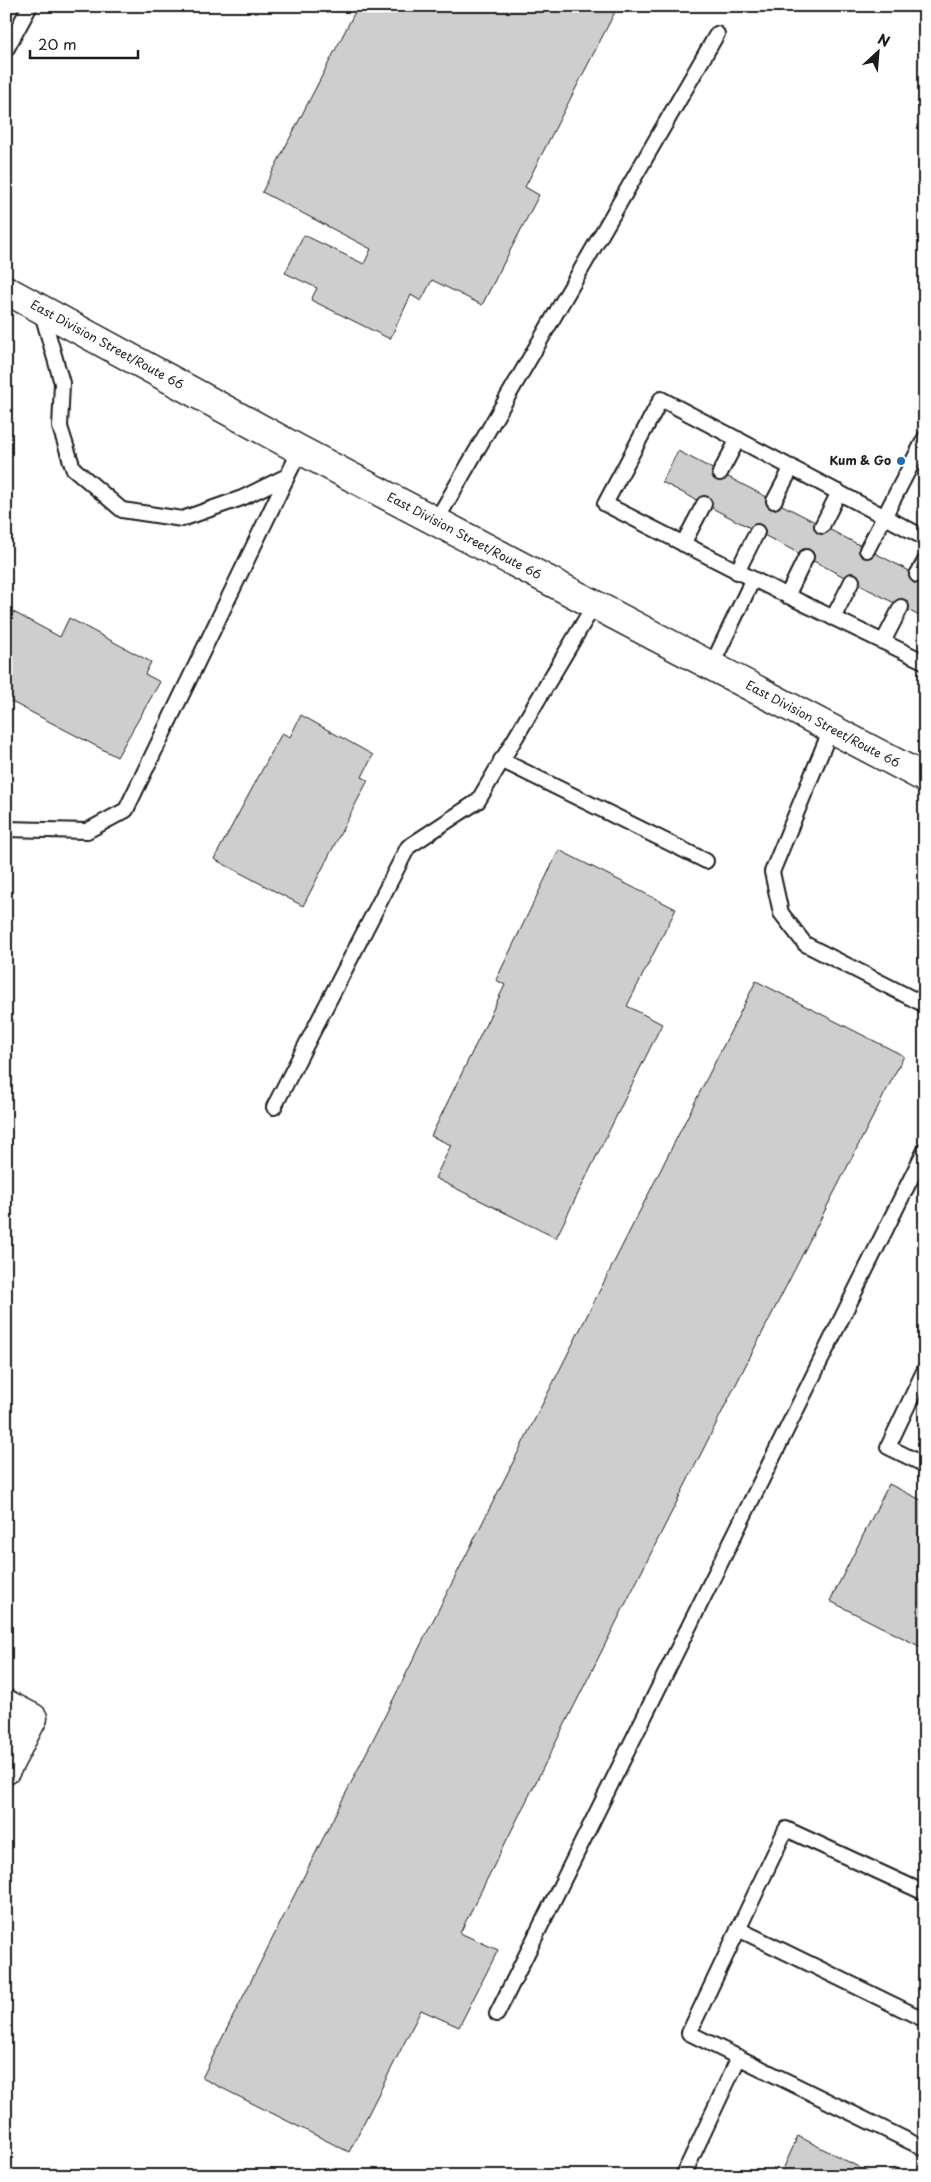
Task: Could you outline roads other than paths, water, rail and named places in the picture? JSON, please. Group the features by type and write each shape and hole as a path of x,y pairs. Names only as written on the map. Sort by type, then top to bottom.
{"main road":[{"name":"East Division Street/Route 66","path":"6,290 300,450 925,778"},
{"path":"6,1704 33,1718 6,1770"}],"lane":[{"path":"6,50 30,6"},
{"path":"436,521 717,34"},
{"path":"40,307 62,383 60,427 73,468 122,510 182,519 242,498 287,476"},
{"path":"925,538 661,399 605,504 753,580 925,662"},
{"path":"867,550 925,438"},
{"path":"720,473 738,439"},
{"path":"6,829 87,831 126,810 300,450"},
{"path":"774,501 792,467"},
{"path":"822,526 839,492"},
{"path":"684,544 704,504"},
{"path":"737,572 757,532"},
{"path":"787,596 806,557"},
{"path":"917,575 925,561"},
{"path":"711,667 753,580"},
{"path":"833,618 852,581"},
{"path":"274,1107 408,846 478,801 594,605"},
{"path":"883,642 901,607"},
{"path":"831,730 772,872 780,913 805,944 925,1005"},
{"path":"501,760 706,861"},
{"path":"497,2014 925,1150"},
{"path":"925,1369 888,1447 925,1465"},
{"path":"925,1894 786,1829 689,2033 925,2149"},
{"path":"738,1929 925,2020"},
{"path":"683,2176 739,2057"}],"place":[{"name":"Kum & Go","path":"901,461"}]}
